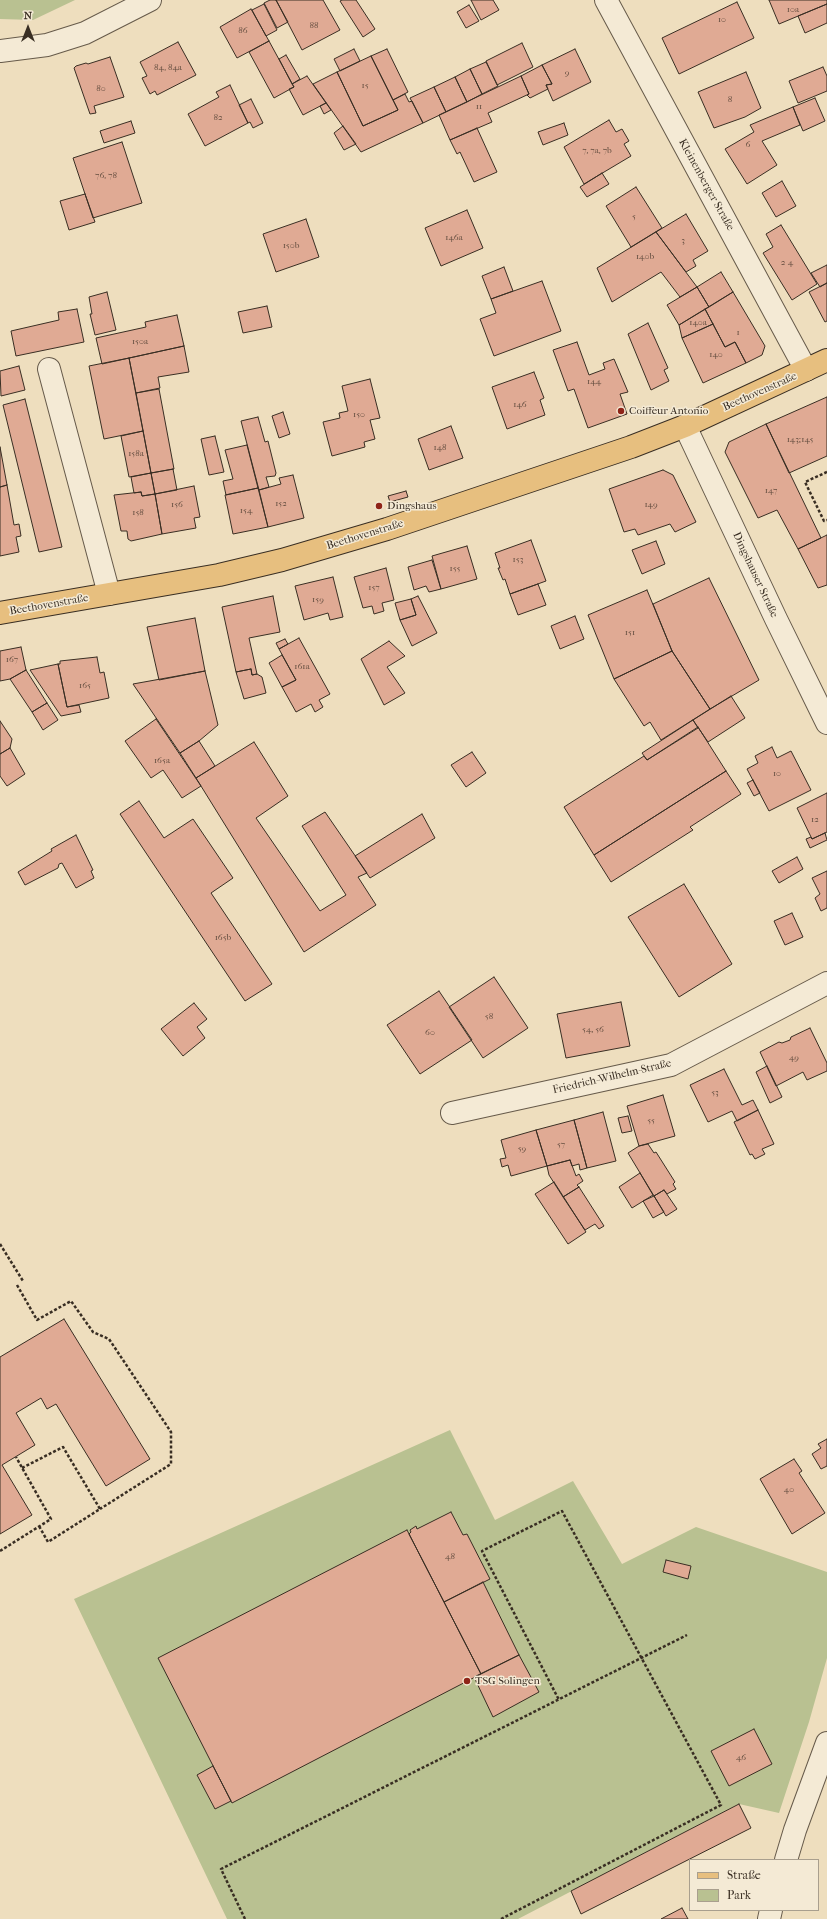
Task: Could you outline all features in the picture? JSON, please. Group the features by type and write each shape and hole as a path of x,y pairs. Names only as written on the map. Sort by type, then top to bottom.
{"main road":[{"name":"Beethovenstraße","path":"0,613 219,575 282,560 541,478 631,447 685,426 827,360"}],"street":[{"path":"0,51 47,45 85,33 150,0"},
{"name":"Kleinenberger Straße","path":"606,0 806,370"},
{"path":"49,369 109,594"},
{"name":"Dingshauser Straße","path":"685,426 827,723"},
{"name":"Friedrich-Wilhelm-Straße","path":"452,1113 671,1065 827,983"},
{"path":"786,1859 795,1830 827,1743"}],"path":[{"path":"827,472 805,482 824,521 827,520"},
{"path":"0,1244 23,1281"},
{"path":"17,1285 37,1320 71,1301 93,1332 109,1338 171,1432 171,1464 48,1542 39,1526"},
{"path":"22,1468 63,1447 100,1509"},
{"path":"0,1551 51,1519 16,1457"},
{"path":"501,1919 722,1805 562,1511 482,1551 559,1700"},
{"path":"245,1919 221,1869 687,1635"}],"green space":[{"path":"0,0 75,0 33,20 0,19"},
{"name":"TSG Solingen","path":"450,1430 495,1520 573,1481 622,1564 696,1527 827,1572 827,1658 809,1722 779,1813 739,1804 518,1919 227,1919 74,1599"}],"building":[{"path":"270,0 276,0 288,22 277,28 264,3"},
{"path":"276,0 323,0 340,30 302,50"},
{"path":"356,0 375,29 363,37 340,1"},
{"path":"471,0 493,0 499,10 481,20"},
{"path":"769,0 827,0 827,4 779,24"},
{"path":"737,2 754,38 679,74 662,38"},
{"path":"264,4 277,30 266,36 252,10"},
{"path":"827,4 827,23 805,33 798,16"},
{"path":"469,5 479,21 466,28 457,12"},
{"path":"251,9 269,41 237,58 220,27"},
{"path":"269,41 294,87 274,98 249,52"},
{"path":"178,42 196,75 157,95 155,91 150,94 142,78 147,76 140,62"},
{"path":"522,43 533,67 497,85 486,61"},
{"path":"354,49 360,61 340,71 334,59"},
{"path":"387,49 408,92 393,100 371,56"},
{"path":"575,49 591,82 553,101 546,85 552,84 542,65"},
{"path":"286,55 300,79 292,84 279,59"},
{"path":"371,56 398,110 363,126 337,72"},
{"path":"110,57 124,97 94,106 96,113 90,114 74,68 76,66"},
{"path":"486,62 498,86 482,94 470,69"},
{"path":"542,65 552,84 546,85 548,89 530,98 527,95 529,94 521,76"},
{"path":"823,67 827,76 827,91 798,103 789,81"},
{"path":"470,69 482,94 467,102 455,77"},
{"path":"337,72 363,126 398,110 393,100 405,94 409,102 412,101 423,123 361,152 313,84"},
{"path":"746,72 761,108 745,117 714,128 698,92"},
{"path":"307,76 326,103 303,115 289,89 294,87 292,84"},
{"path":"521,76 529,94 488,113 492,122 450,140 439,115"},
{"path":"455,77 467,102 446,112 434,87"},
{"path":"230,85 248,123 205,146 188,114 219,97 216,92"},
{"path":"434,87 446,112 423,123 410,98"},
{"path":"815,98 825,121 803,131 793,107"},
{"path":"251,99 263,123 253,128 250,122 248,123 239,105"},
{"path":"326,103 331,110 324,114 320,106"},
{"path":"793,107 800,125 762,141 777,165 747,184 725,149 754,132 750,125"},
{"path":"609,120 616,132 622,129 629,141 624,144 631,156 584,184 564,147"},
{"path":"131,121 135,133 104,143 100,131"},
{"path":"564,123 568,135 543,145 538,132"},
{"path":"343,126 356,144 344,150 334,133"},
{"path":"477,128 497,172 474,182 460,152 457,154 450,140"},
{"path":"122,142 142,203 93,218 73,158"},
{"path":"602,173 609,184 587,197 580,187"},
{"path":"782,181 796,206 776,217 762,193"},
{"path":"636,187 662,228 631,247 606,206"},
{"path":"85,194 95,222 69,230 60,201"},
{"path":"467,210 483,248 441,266 425,228"},
{"path":"686,214 708,251 693,260 696,266 686,272 656,232"},
{"path":"306,219 319,257 276,272 263,234"},
{"path":"781,225 817,284 792,300 763,253 773,247 766,234"},
{"path":"656,232 697,287 680,297 661,272 612,302 597,268"},
{"path":"827,265 827,283 820,287 811,273"},
{"path":"504,267 513,291 491,299 482,276"},
{"path":"721,272 733,292 709,307 697,287"},
{"path":"542,281 561,331 494,356 480,319 496,313 491,299"},
{"path":"827,283 827,321 825,322 809,292"},
{"path":"697,287 709,307 679,325 667,305"},
{"path":"107,292 116,330 95,335 90,314 92,314 89,297"},
{"path":"733,292 765,346 762,355 746,363 735,342 725,347 705,309"},
{"path":"267,306 272,327 243,333 238,312"},
{"path":"77,309 84,342 16,356 11,331 59,320 58,312"},
{"path":"705,309 713,324 682,338 679,325"},
{"path":"177,315 184,346 102,364 96,338 146,327 145,322"},
{"path":"648,323 668,368 664,370 669,381 651,390 628,334"},
{"path":"713,324 725,347 735,342 746,363 703,383 682,338"},
{"path":"577,342 589,375 605,369 603,363 614,359 628,392 620,394 627,414 588,428 574,389 568,391 553,350"},
{"path":"184,346 189,372 158,377 160,388 136,393 129,358"},
{"path":"129,358 143,431 104,439 89,366"},
{"path":"19,366 25,390 1,396 0,371"},
{"path":"534,372 544,398 540,400 545,415 507,429 492,387"},
{"path":"370,379 380,418 370,420 375,439 364,442 365,447 332,456 323,422 340,418 339,413 348,411 342,386"},
{"path":"159,389 174,469 151,473 136,393"},
{"path":"827,397 827,456 789,473 766,424"},
{"path":"25,399 62,547 39,552 3,405"},
{"path":"283,412 290,434 279,438 272,416"},
{"path":"258,417 265,442 268,441 276,473 275,476 266,477 269,487 259,490 241,421"},
{"path":"766,424 821,538 798,549 777,510 758,518 725,452 729,442"},
{"path":"451,426 463,458 429,470 418,439"},
{"path":"143,431 151,473 129,477 121,436"},
{"path":"215,436 224,472 209,475 201,439"},
{"path":"247,445 258,488 226,495 223,481 233,479 225,450"},
{"path":"0,447 7,485 0,487"},
{"path":"173,469 177,490 155,494 151,473"},
{"path":"663,470 673,475 696,522 675,532 670,524 638,535 635,529 624,532 609,489"},
{"path":"151,473 155,494 142,496 141,492 134,493 131,477"},
{"path":"293,475 304,518 268,527 259,490 281,484 279,478"},
{"path":"7,485 14,525 19,524 21,536 16,537 19,552 0,556 0,487"},
{"path":"194,486 200,517 194,518 196,528 162,534 155,494"},
{"path":"258,488 268,527 233,534 225,495"},
{"path":"406,491 408,497 390,502 388,496"},
{"path":"141,492 142,496 155,494 162,534 131,541 128,539 127,531 121,531 114,495"},
{"path":"827,535 827,585 818,588 798,549"},
{"path":"531,540 546,581 510,594 505,579 503,580 498,568 500,568 495,553"},
{"path":"656,541 665,564 642,574 632,550"},
{"path":"467,546 477,579 441,589 432,556"},
{"path":"432,560 441,589 429,592 426,586 414,590 408,567"},
{"path":"386,568 394,600 382,603 384,611 374,614 372,606 363,608 354,577"},
{"path":"333,577 343,617 330,620 328,613 304,620 295,586"},
{"path":"709,578 759,680 710,709 672,651 653,604"},
{"path":"538,584 546,605 518,615 510,594"},
{"path":"647,590 672,651 614,679 588,615"},
{"path":"273,596 280,632 249,638 257,674 252,675 251,669 236,672 222,607"},
{"path":"418,596 437,633 412,646 400,620 416,615 411,599"},
{"path":"411,599 416,615 400,620 395,603"},
{"path":"575,616 584,639 560,649 551,626"},
{"path":"195,618 205,671 159,680 147,627"},
{"path":"299,638 330,694 319,700 323,707 315,712 311,704 296,712 282,687 296,680 279,649"},
{"path":"285,639 288,644 279,649 276,643"},
{"path":"389,641 405,656 387,667 405,693 384,705 361,659"},
{"path":"21,647 26,670 10,679 0,681 0,651"},
{"path":"672,651 710,709 661,740 650,722 644,726 614,679"},
{"path":"282,655 296,680 282,687 269,663"},
{"path":"97,657 100,673 104,672 109,698 67,707 58,664 60,664 60,661"},
{"path":"58,664 67,707 79,705 81,712 61,716 30,670"},
{"path":"251,669 252,675 257,674 262,677 266,693 244,699 236,672"},
{"path":"26,670 47,703 32,712 10,679"},
{"path":"205,671 218,725 199,741 180,753 133,684"},
{"path":"731,696 745,718 708,742 693,720"},
{"path":"47,703 58,720 43,730 32,712"},
{"path":"156,719 201,786 182,798 163,770 151,778 125,741"},
{"path":"693,720 698,728 647,760 642,753"},
{"path":"0,721 12,739 10,748 0,754"},
{"path":"698,727 726,771 594,855 564,807 644,756 647,760"},
{"path":"199,741 215,766 196,778 180,753"},
{"path":"254,742 288,796 256,818 320,911 346,895 302,826 325,812 367,873 358,877 376,905 304,952 196,778"},
{"path":"772,747 777,758 791,751 811,790 769,811 747,769 758,763 755,756"},
{"path":"10,748 25,774 7,786 0,776 0,754"},
{"path":"472,752 486,773 466,787 451,765"},
{"path":"726,771 741,794 690,827 693,830 611,882 594,855"},
{"path":"753,780 760,793 754,796 747,783"},
{"path":"827,793 827,832 812,839 797,808"},
{"path":"139,801 164,838 193,819 233,878 211,893 272,984 245,1001 120,814"},
{"path":"422,814 435,838 370,878 355,856"},
{"path":"825,833 827,840 810,848 806,839 811,837 812,839"},
{"path":"76,835 93,870 91,871 94,878 76,888 62,863 59,864 58,868 25,885 18,872 52,851 51,849"},
{"path":"797,857 803,869 779,883 772,871"},
{"path":"827,871 827,908 821,911 815,898 820,894 812,878"},
{"path":"684,884 732,964 679,997 628,917"},
{"path":"792,913 803,937 785,945 774,921"},
{"path":"494,977 528,1028 483,1058 449,1007"},
{"path":"439,991 472,1040 420,1074 387,1025"},
{"path":"621,1002 630,1046 566,1058 557,1014"},
{"path":"194,1003 207,1019 197,1027 205,1038 183,1056 161,1029"},
{"path":"810,1028 827,1063 827,1071 807,1080 803,1072 776,1086 760,1052 779,1042 782,1043 790,1040 791,1037"},
{"path":"767,1066 782,1097 770,1103 756,1072"},
{"path":"724,1069 742,1105 753,1100 758,1110 737,1121 732,1111 708,1122 690,1085"},
{"path":"663,1095 675,1136 639,1146 627,1106"},
{"path":"758,1110 774,1144 762,1149 765,1154 755,1159 752,1154 750,1155 734,1122"},
{"path":"603,1112 616,1161 587,1168 574,1120"},
{"path":"628,1116 632,1131 622,1133 618,1118"},
{"path":"574,1120 587,1168 580,1170 579,1164 572,1166 570,1160 547,1166 536,1130"},
{"path":"536,1130 547,1166 511,1176 508,1165 502,1167 500,1159 506,1158 501,1140"},
{"path":"648,1144 654,1153 656,1152 675,1182 673,1184 676,1189 667,1194 664,1190 654,1196 628,1153 639,1146"},
{"path":"570,1160 576,1176 579,1174 583,1181 577,1185 579,1187 563,1197 549,1175 547,1166"},
{"path":"640,1173 653,1195 632,1208 619,1187"},
{"path":"554,1182 586,1232 568,1244 535,1194"},
{"path":"579,1187 604,1226 599,1229 595,1224 585,1230 563,1197"},
{"path":"664,1190 677,1209 666,1216 654,1196"},
{"path":"654,1196 664,1212 653,1218 643,1201"},
{"path":"64,1319 150,1459 106,1486 56,1404 47,1409 41,1398 16,1413 35,1445 2,1465 32,1515 0,1534 0,1357"},
{"path":"827,1439 827,1466 821,1469 812,1454 821,1448 818,1444"},
{"path":"794,1459 802,1471 799,1473 825,1513 792,1534 760,1479"},
{"path":"451,1512 463,1535 467,1534 490,1579 444,1602 409,1534 411,1532 410,1530 416,1526 417,1529"},
{"path":"407,1530 481,1674 232,1803 158,1658"},
{"path":"666,1560 691,1566 688,1579 663,1572"},
{"path":"483,1582 519,1655 481,1674 444,1602"},
{"path":"519,1655 539,1692 493,1717 474,1677"},
{"path":"754,1729 772,1764 729,1786 711,1751"},
{"path":"213,1766 231,1801 215,1809 197,1775"},
{"path":"739,1804 751,1828 581,1914 571,1891"},
{"path":"682,1908 688,1919 661,1919"}],"place":[{"name":"Coiffeur Antonio","path":"621,411"},
{"name":"Dingshaus","path":"379,506"},
{"name":"TSG Solingen","path":"467,1681"}]}
